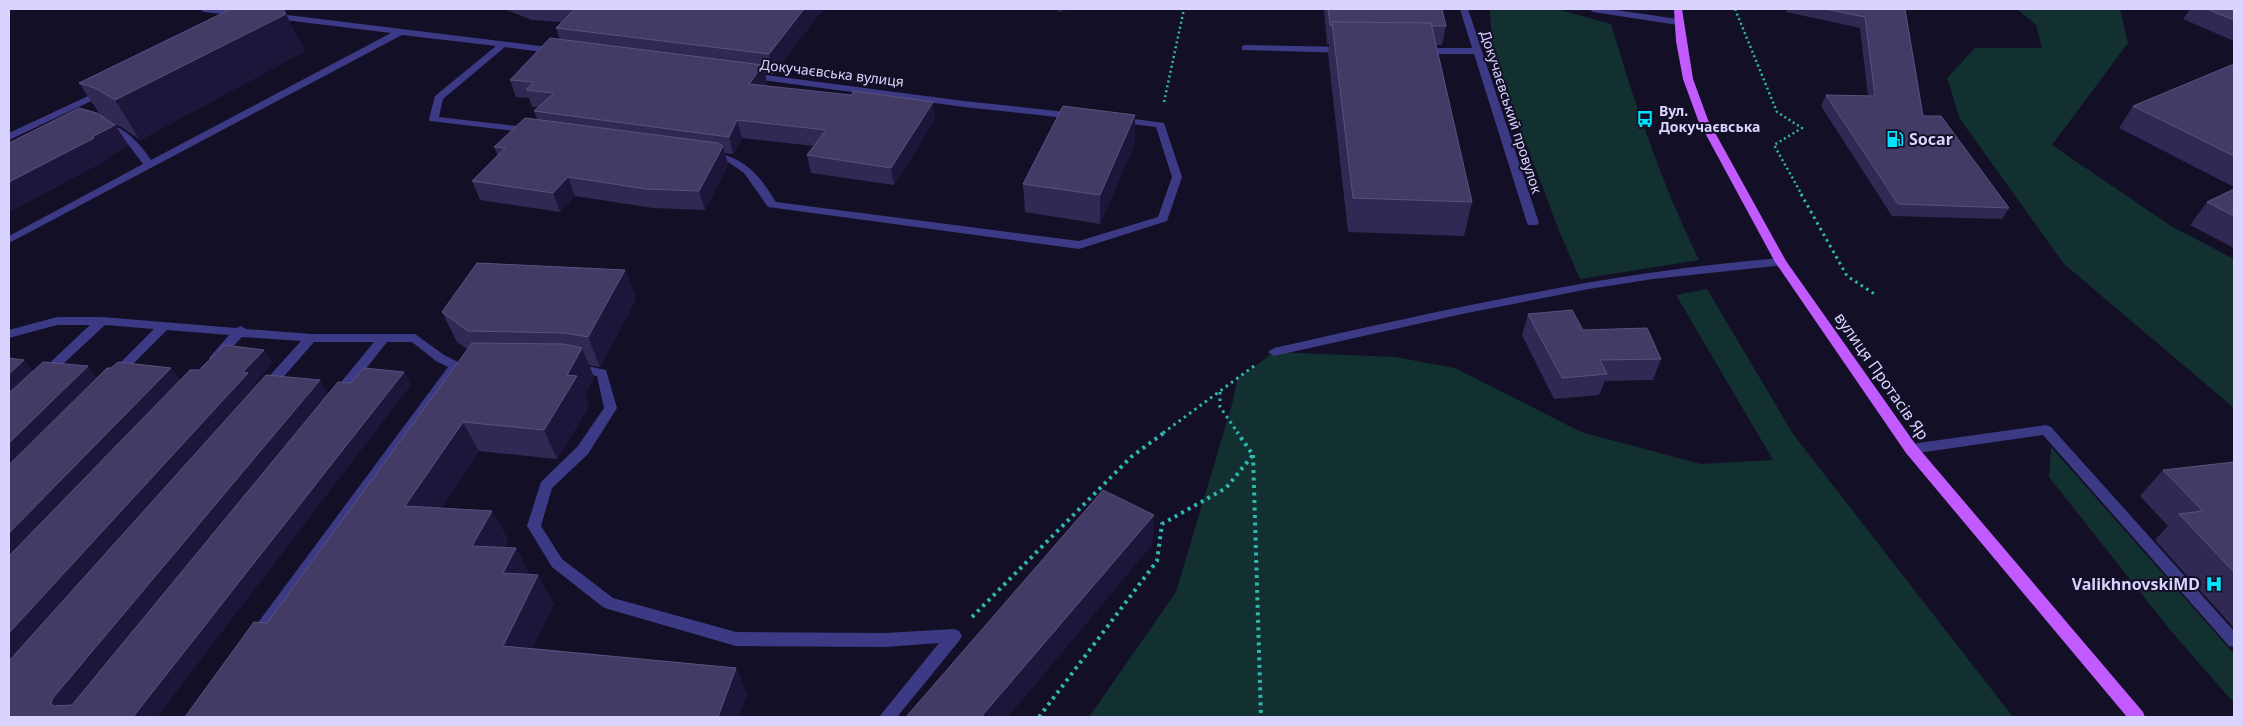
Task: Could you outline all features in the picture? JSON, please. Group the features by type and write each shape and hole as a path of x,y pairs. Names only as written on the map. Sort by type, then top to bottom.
{"main road":[{"name":"вулиця Протасів Яр","path":"1678,9 1678,22 1688,79 1703,120 1781,262 1911,448 2001,558 2137,717"}],"street":[{"path":"204,9 572,53"},
{"path":"257,14 278,9"},
{"name":"Докучаєвський провулок","path":"1464,9 1533,224"},
{"path":"1594,9 1678,22"},
{"path":"9,240 400,32"},
{"path":"504,44 438,98 434,119 540,132"},
{"path":"1245,48 1351,50"},
{"path":"1409,50 1477,52"},
{"name":"Докучаєвська вулиця","path":"739,75 964,104 1081,116"},
{"path":"9,137 113,87"},
{"path":"59,112 78,118"},
{"path":"698,153 727,156 754,175 772,205 1079,245 1164,219 1177,177 1160,125 1111,120"},
{"path":"96,124 115,130 138,145 149,165"},
{"path":"1274,352 1560,290 1738,264 1781,262"},
{"path":"9,334 57,321 102,321 241,330 311,338 415,338 440,358 456,366 483,367"},
{"path":"37,381 102,321"},
{"path":"108,382 164,326"},
{"path":"206,366 241,330"},
{"path":"259,396 311,338"},
{"path":"327,409 383,339"},
{"path":"249,645 456,366"},
{"path":"567,368 602,373 611,408 583,450 546,486 534,526 556,563 608,603 736,639 885,640 954,636"},
{"path":"1911,448 2046,430 2234,641"},
{"path":"887,717 954,636"}],"path":[{"path":"1160,125 1184,9"},
{"path":"1735,9 1776,112 1802,128 1774,145 1847,276 1876,295"},
{"path":"954,636 1131,457 1274,352"},
{"path":"1220,392 1220,407 1253,455 1261,717"},
{"path":"1039,717 1157,561 1162,524 1226,488 1253,455"}],"green space":[{"path":"1490,9 1556,9 1611,24 1650,144 1699,260 1580,279 1560,233 1492,54"},
{"path":"2017,9 2120,9 2128,43 2052,145 2171,226 2234,259 2234,408 2064,264 1960,119 1947,78 1975,48 2042,48 2036,25"},
{"path":"1707,289 1793,434 2013,717 1089,717 1176,592 1233,401 1237,379 1274,352 1395,357 1455,368 1581,432 1701,464 1773,460 1676,295"},
{"path":"2051,447 2234,654 2234,703 2171,631 2049,477"}],"building":[{"path":"231,9 283,9 286,14 115,100 95,88 79,83"},
{"path":"575,9 804,9 769,54 556,28"},
{"path":"1328,9 1442,9 1446,26 1431,26 1431,23 1332,22 1332,25 1330,25"},
{"path":"1825,9 1905,9 1923,116 1941,116 2009,208 1898,204 1826,95 1875,96 1865,17"},
{"path":"2207,9 2234,9 2234,20"},
{"path":"1332,22 1431,23 1472,202 1353,198"},
{"path":"550,38 763,65 749,84 851,95 854,91 933,102 891,168 807,155 826,130 737,120 729,137 534,111 554,93 526,90 533,82 510,80"},
{"path":"2234,64 2234,156 2133,106"},
{"path":"1063,106 1135,115 1100,195 1023,184"},
{"path":"79,108 97,113 115,125 92,137 94,138 9,182 9,143"},
{"path":"525,118 718,143 723,146 699,191 646,189 568,177 553,193 472,181 505,148 494,147"},
{"path":"2234,189 2234,216 2207,202"},
{"path":"477,263 625,270 588,337 565,333 468,331 442,312"},
{"path":"1572,310 1583,330 1647,328 1661,359 1600,360 1607,374 1562,378 1528,314"},
{"path":"472,343 564,344 582,348 567,375 577,376 544,430 463,422 405,506 492,511 472,546 516,548 503,573 538,575 503,646 736,668 718,717 185,717 254,622 267,623"},
{"path":"224,345 264,350 243,372 248,373 9,633 9,556 190,370 199,370"},
{"path":"9,358 24,360 9,374"},
{"path":"43,362 88,366 9,443 9,393"},
{"path":"118,362 171,368 9,533 9,465 107,368 111,368"},
{"path":"364,368 404,372 133,717 9,717 9,661 266,375 320,380 53,698 51,703 53,706 72,705 338,382 351,383"},
{"path":"2234,462 2234,572 2179,514 2203,511 2163,470"},
{"path":"1103,490 1154,515 981,717 906,717"}],"place":[{"name":"Вул. Докучаєвська","path":"1645,119"},
{"name":"Socar","path":"1895,139"},
{"name":"ValikhnovskiMD","path":"2214,584"}]}
